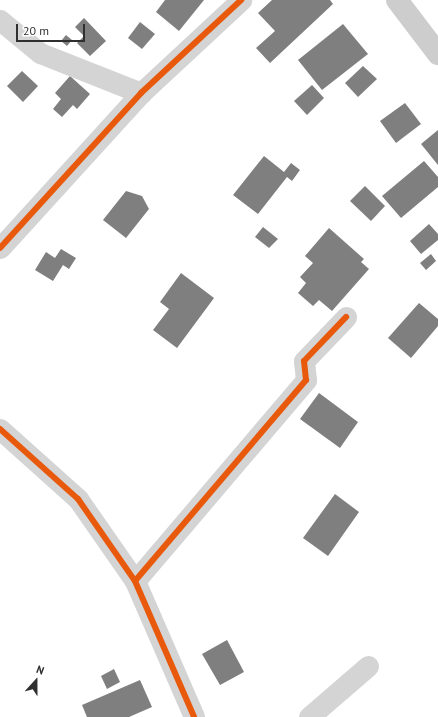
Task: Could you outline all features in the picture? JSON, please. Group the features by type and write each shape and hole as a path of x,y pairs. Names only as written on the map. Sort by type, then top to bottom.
{"main road":[{"path":"397,0 438,54"}],"street":[{"path":"0,248 141,93 241,0"},
{"path":"0,20 40,53 141,93"},
{"path":"135,581 306,380 304,361 346,317"},
{"path":"0,429 78,499 135,581 194,717"},
{"path":"309,717 368,666"}],"building":[{"path":"165,0 204,0 179,31 156,12"},
{"path":"272,0 330,0 333,4 270,63 256,48 275,31 258,13"},
{"path":"84,18 106,41 90,56 77,43 84,36 75,27"},
{"path":"140,22 155,34 142,49 128,38"},
{"path":"343,24 368,54 322,90 298,60"},
{"path":"66,35 72,40 67,46 61,41"},
{"path":"363,66 377,79 358,97 345,83"},
{"path":"22,71 38,86 23,102 7,86"},
{"path":"70,76 90,94 77,109 73,105 62,117 53,109 61,99 55,93"},
{"path":"312,85 324,98 307,115 294,101"},
{"path":"405,103 421,124 396,143 380,121"},
{"path":"438,130 438,165 421,144"},
{"path":"264,156 284,172 291,163 300,170 292,181 287,177 258,214 233,195"},
{"path":"424,161 438,177 438,187 401,218 382,196"},
{"path":"365,186 385,206 371,221 350,201"},
{"path":"126,191 142,196 149,209 126,238 103,220"},
{"path":"429,224 438,234 438,240 421,254 410,241"},
{"path":"263,227 278,239 269,248 255,237"},
{"path":"329,228 364,259 361,262 369,269 332,311 319,300 313,306 298,293 306,283 300,277 313,263 305,256"},
{"path":"61,249 76,258 69,269 63,265 53,281 35,270 46,252 55,258"},
{"path":"431,254 436,261 426,270 420,263"},
{"path":"181,273 214,298 177,348 153,330 169,309 160,302"},
{"path":"419,303 438,319 438,326 411,358 388,338"},
{"path":"319,393 358,422 340,448 300,419"},
{"path":"335,494 359,512 328,556 303,538"},
{"path":"227,640 244,672 220,685 202,654"},
{"path":"114,669 120,682 107,689 101,676"},
{"path":"140,680 152,707 129,717 87,717 82,705"}],"cycle path":[{"path":"0,248 141,93 241,0"},
{"path":"135,581 306,380 304,361 346,317"},
{"path":"0,429 78,499 135,581 194,717"}]}
